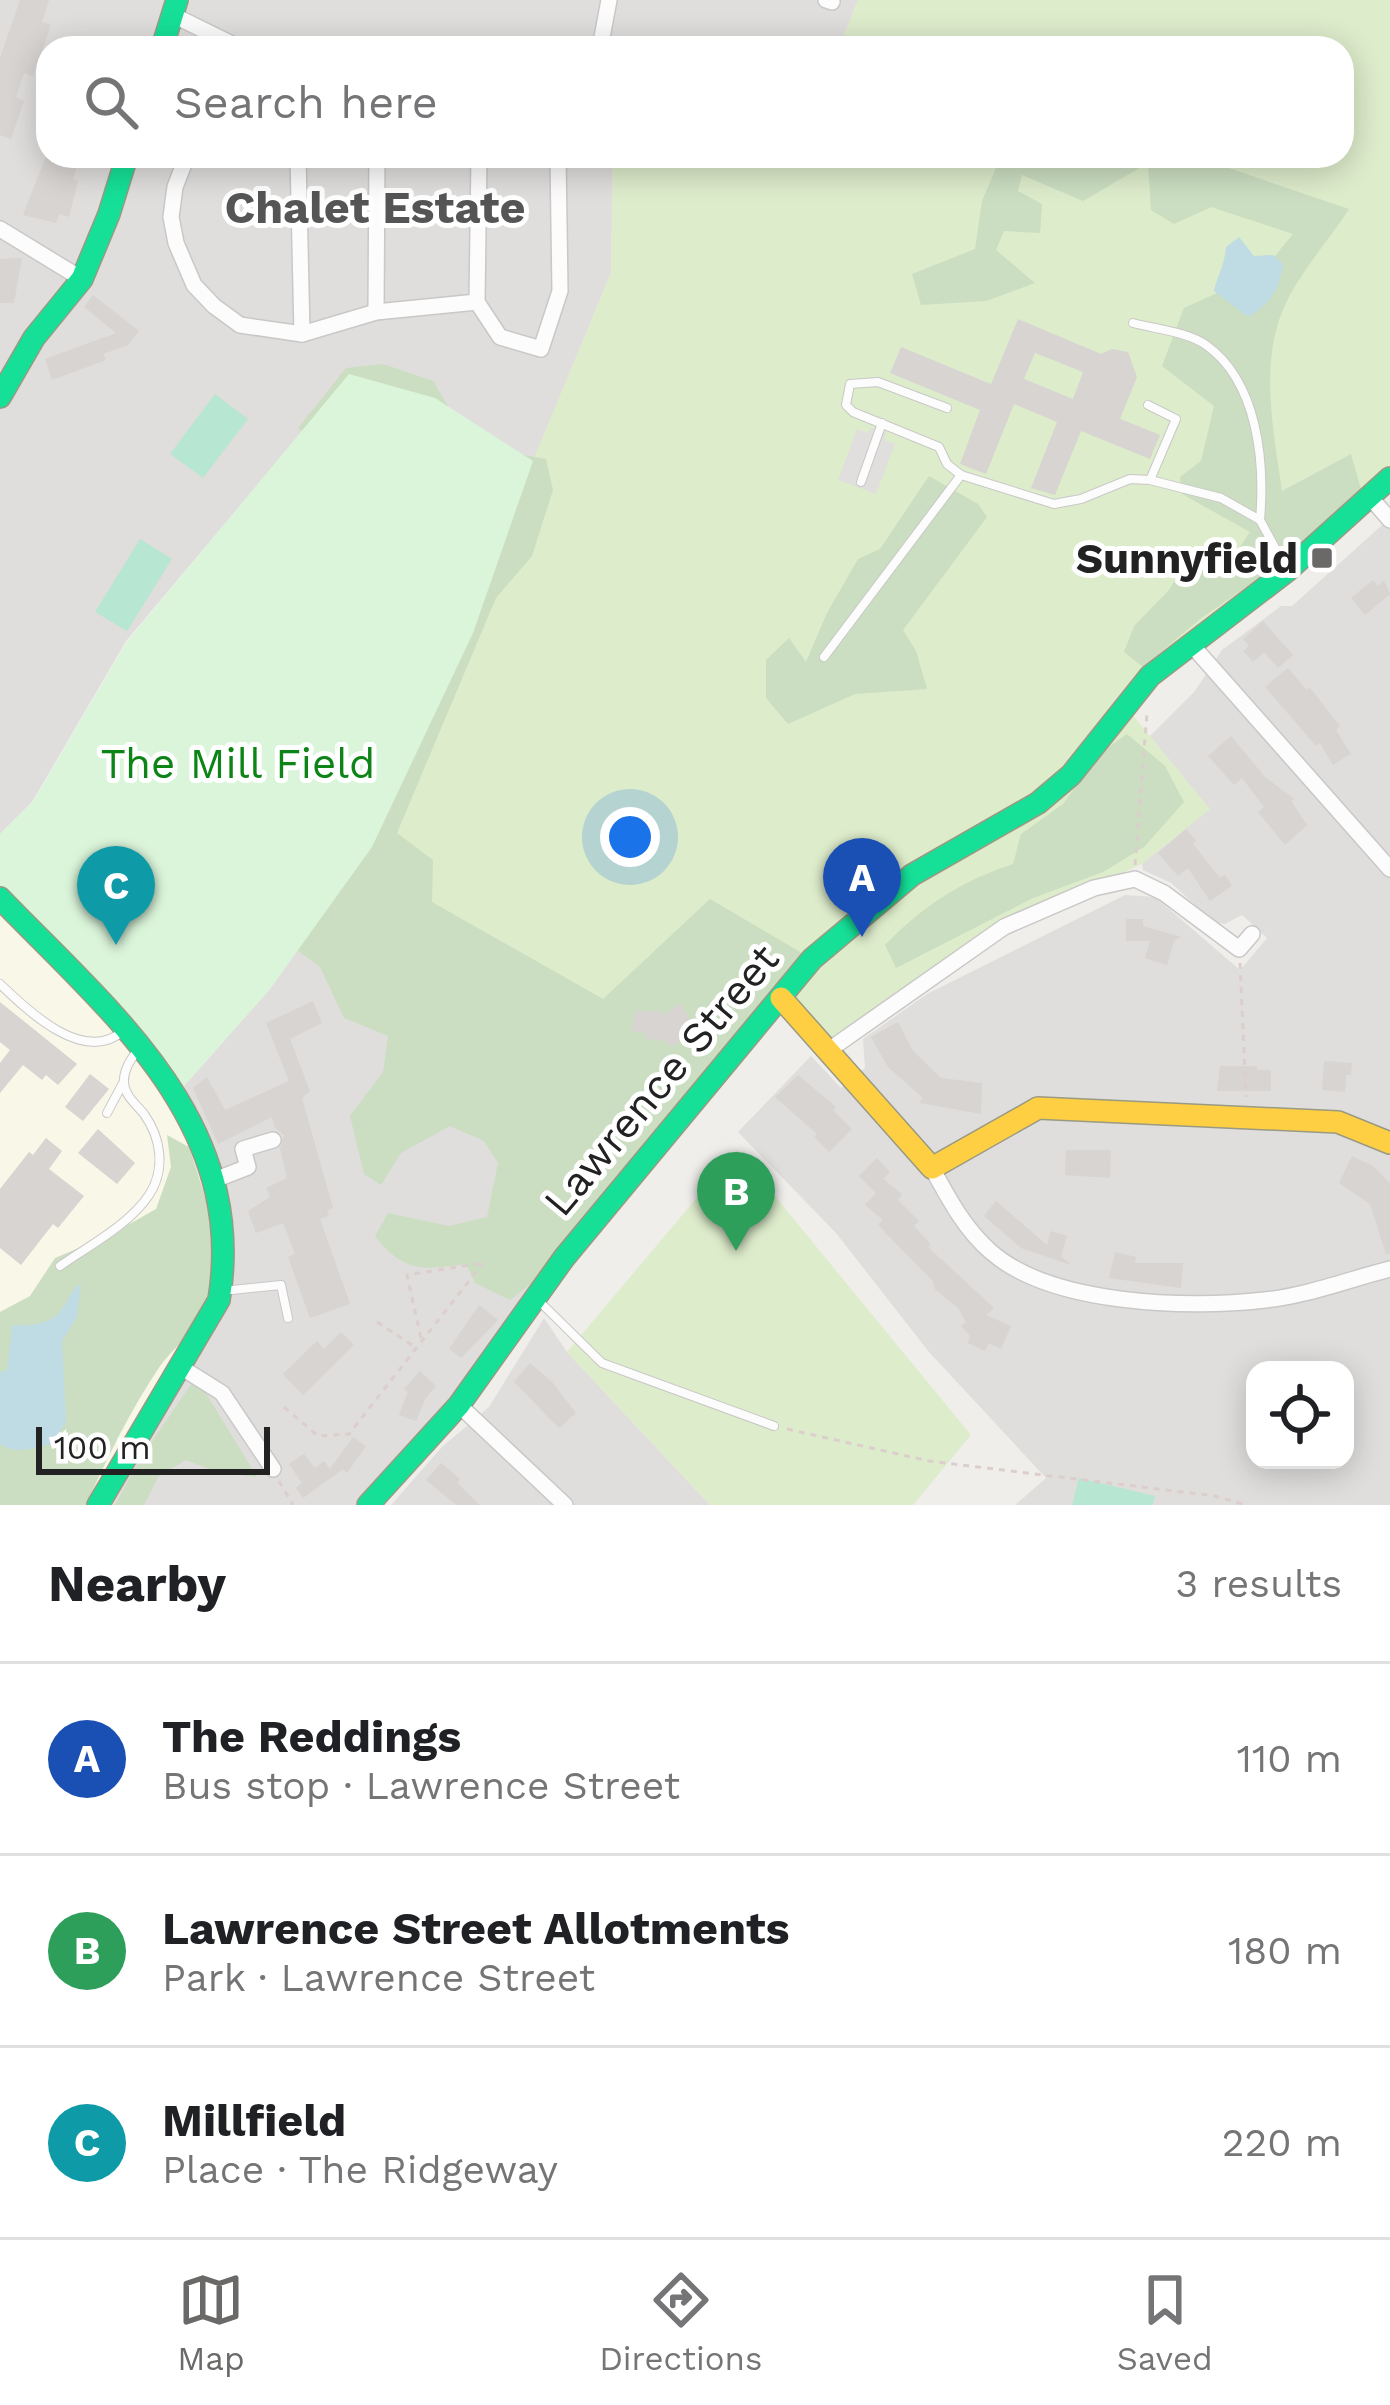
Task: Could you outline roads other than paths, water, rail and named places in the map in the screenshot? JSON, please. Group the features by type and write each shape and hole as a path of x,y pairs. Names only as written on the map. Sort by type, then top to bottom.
{"street":[{"path":"602,36 609,0"},
{"path":"166,36 175,7 221,36"},
{"path":"0,397 34,338 82,278 110,214 123,168"},
{"path":"182,168 171,217 176,242 194,285 239,325 302,334 376,312 477,302"},
{"path":"298,168 302,334"},
{"path":"376,312 377,168"},
{"path":"478,168 477,302 500,337 541,349 560,291 558,168"},
{"path":"0,230 82,278"},
{"name":"Lawrence Street","path":"368,1505 459,1406 564,1258 812,959 912,875 1038,803 1071,775 1150,676 1287,571 1390,478"},
{"path":"1370,497 1390,520"},
{"path":"1190,643 1390,869"},
{"path":"829,1050 1004,927 1094,888 1135,879 1164,893 1239,950 1252,934"},
{"path":"0,898 132,1039 182,1102 221,1208 221,1291 98,1505"},
{"path":"781,998 932,1168 958,1215 991,1252 1033,1280 1084,1294 1183,1302 1267,1300 1390,1269"},
{"path":"932,1168 1038,1108 1337,1122 1386,1138 1390,1144"},
{"path":"212,1181 248,1167 243,1149 273,1140"},
{"path":"179,1366 222,1393 273,1469"},
{"path":"459,1406 565,1505"}],"lane":[{"path":"1133,323 1204,343 1237,377 1258,440 1263,485 1260,520"},
{"path":"947,408 878,382 850,384 846,405 939,447 947,464 961,476 1054,504 1081,499 1130,479 1221,498 1260,520 1287,571"},
{"path":"1148,405 1177,419 1150,480"},
{"path":"861,482 882,423"},
{"path":"824,657 961,476"},
{"path":"0,984 69,1036 132,1039 124,1082 106,1113"},
{"path":"60,1266 130,1215 158,1177 158,1142 124,1082"},
{"path":"221,1291 281,1286 288,1318"},
{"path":"536,1298 602,1363 774,1426"}],"water":[{"path":"1239,237 1254,256 1273,255 1283,264 1273,295 1248,317 1214,291 1226,247"},
{"path":"81,1283 77,1317 62,1341 66,1421 55,1443 27,1450 6,1447 0,1444 0,1372 7,1370 12,1325 33,1325 52,1318"}],"place":[{"name":"Sunnyfield","path":"1322,558"},
{"name":"The Reddings","path":"862,937"},
{"name":"Millfield","path":"116,945"},
{"name":"Lawrence Street Allotments","path":"736,1251"}],"district":[{"name":"Chalet Estate","path":"375,207"}],"park label":[{"name":"The Mill Field","path":"238,763"}]}
